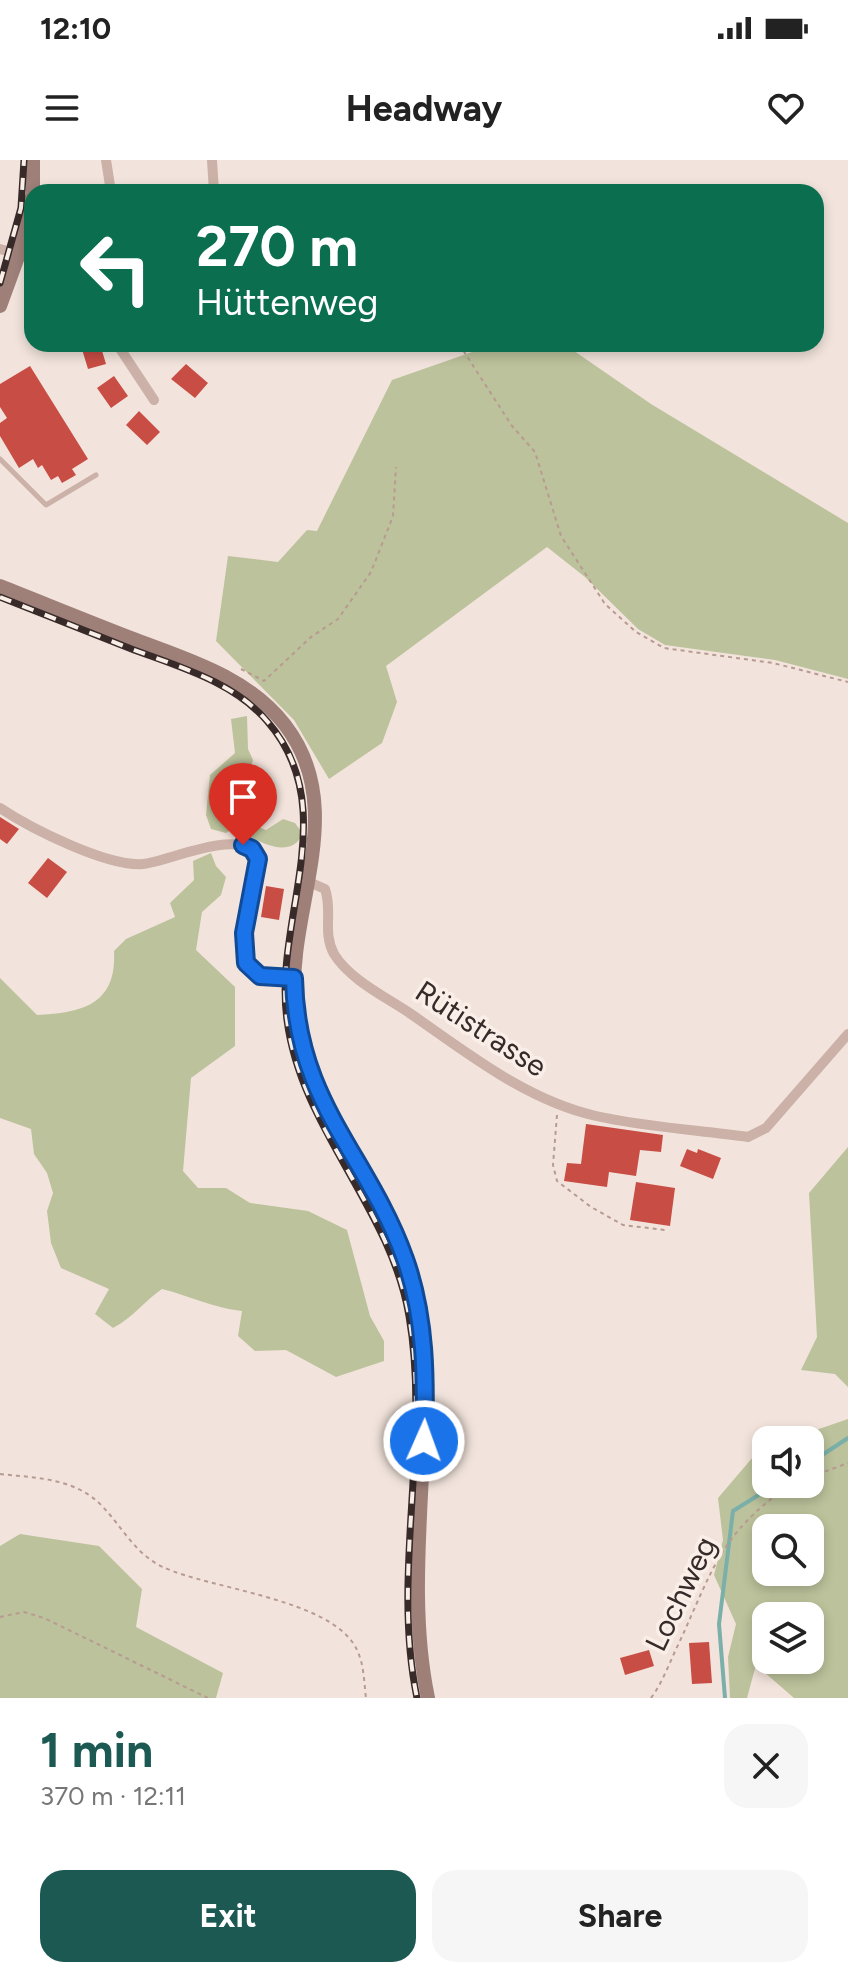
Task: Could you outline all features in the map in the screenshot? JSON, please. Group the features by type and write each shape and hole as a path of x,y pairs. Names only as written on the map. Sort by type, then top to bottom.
{"main road":[{"path":"32,184 33,160"},
{"path":"0,306 24,231"},
{"path":"0,586 227,676 273,711 298,746 315,798 316,834 294,978 298,1030 310,1074 329,1116 395,1236 420,1316 425,1387 419,1624 428,1698"}],"street":[{"path":"106,160 110,184"},
{"path":"212,160 214,184"},
{"path":"0,249 19,254"},
{"path":"122,352 154,400"},
{"path":"0,808 32,829 130,864 152,863 208,847 243,845 252,849 258,859 244,933 244,956 249,967 260,976 294,978"},
{"name":"Rütistrasse","path":"309,882 325,889 329,900 326,930 329,943 348,970 502,1077 554,1102 596,1116 748,1137 766,1128 848,1034"}],"lane":[{"path":"0,459 46,505 96,475"}],"path":[{"path":"464,352 512,426 535,452 561,536 585,577 605,604 636,632 664,648 773,663 848,682"},
{"path":"227,676 238,668 264,681 311,637 338,619 371,572 393,516 396,467"},
{"path":"554,1102 558,1123 553,1139 553,1165 557,1181 591,1207 623,1225 665,1230"},
{"path":"824,1472 848,1463"},
{"path":"0,1474 67,1483 95,1500 144,1555 163,1568 257,1593 331,1623 357,1649 366,1698"},
{"name":"Lochweg","path":"651,1698 724,1546 756,1509 771,1498"},
{"path":"0,1617 24,1612 44,1618 208,1698"}],"green space":[{"path":"472,352 576,352 651,404 848,523 848,679 775,660 665,645 638,629 585,577 547,547 386,666 397,702 382,743 329,779 294,720 216,641 228,556 278,562 307,530 317,531 392,380"},
{"path":"247,716 248,749 253,760 243,792 240,824 226,833 211,829 206,815 210,775 235,753 231,719"},
{"path":"283,819 295,823 303,834 292,846 269,845 246,834 251,824 266,830"},
{"path":"211,853 216,866 226,877 221,895 202,912 196,950 235,987 235,1046 191,1078 183,1171 198,1188 226,1188 250,1203 308,1211 347,1230 370,1316 384,1341 384,1361 336,1377 286,1350 255,1351 238,1336 242,1311 211,1305 162,1289 113,1328 95,1314 109,1289 61,1268 51,1243 47,1211 53,1193 47,1173 34,1154 31,1129 0,1118 0,978 37,1015 69,1012 94,1002 110,983 114,951 126,939 175,917 170,903 194,880 193,861"},
{"path":"848,1147 848,1387 835,1374 801,1370 817,1337 809,1193"},
{"path":"848,1419 848,1698 794,1698 766,1674 824,1674 824,1602 752,1602 754,1674 747,1698 730,1698 728,1657 736,1624 714,1575 723,1540 718,1498 752,1458 752,1498 824,1498 824,1427"},
{"path":"20,1534 99,1546 142,1589 136,1627 223,1673 216,1698 0,1698 0,1546"}],"building":[{"path":"83,352 102,352 106,364 88,369"},
{"path":"186,364 208,383 195,398 171,379"},
{"path":"30,366 88,459 72,469 76,475 62,483 58,476 51,480 42,465 38,468 33,459 19,468 0,436 0,423 7,418 0,407 0,384"},
{"path":"114,376 128,396 111,408 97,388"},
{"path":"139,411 160,432 147,445 126,425"},
{"path":"0,817 19,829 7,844 0,839"},
{"path":"48,858 67,872 47,898 28,883"},
{"path":"266,886 284,889 279,920 261,917"},
{"path":"586,1124 663,1135 661,1152 640,1150 636,1176 609,1172 607,1187 564,1181 567,1163 581,1164"},
{"path":"687,1149 697,1153 698,1149 721,1158 713,1179 680,1166"},
{"path":"636,1182 675,1188 670,1226 630,1220"},
{"path":"709,1642 712,1683 692,1684 689,1643"},
{"path":"649,1650 654,1666 625,1675 620,1658"}],"waterway":[{"path":"824,1454 848,1438"},
{"path":"725,1698 719,1624 733,1511 754,1498"}],"railway":[{"path":"0,283 21,208 24,160"},
{"path":"0,597 221,685 238,695 267,721 289,755 301,791 303,828 301,866 285,982 287,1020 309,1097 384,1240 399,1277 409,1316 415,1363 416,1411 408,1603 410,1651 417,1698"}],"route":[{"path":"243,845 252,849 258,859 244,933 246,963 260,976 294,978 298,1030 310,1074 405,1259 420,1316 423,1344 424,1441"}]}
